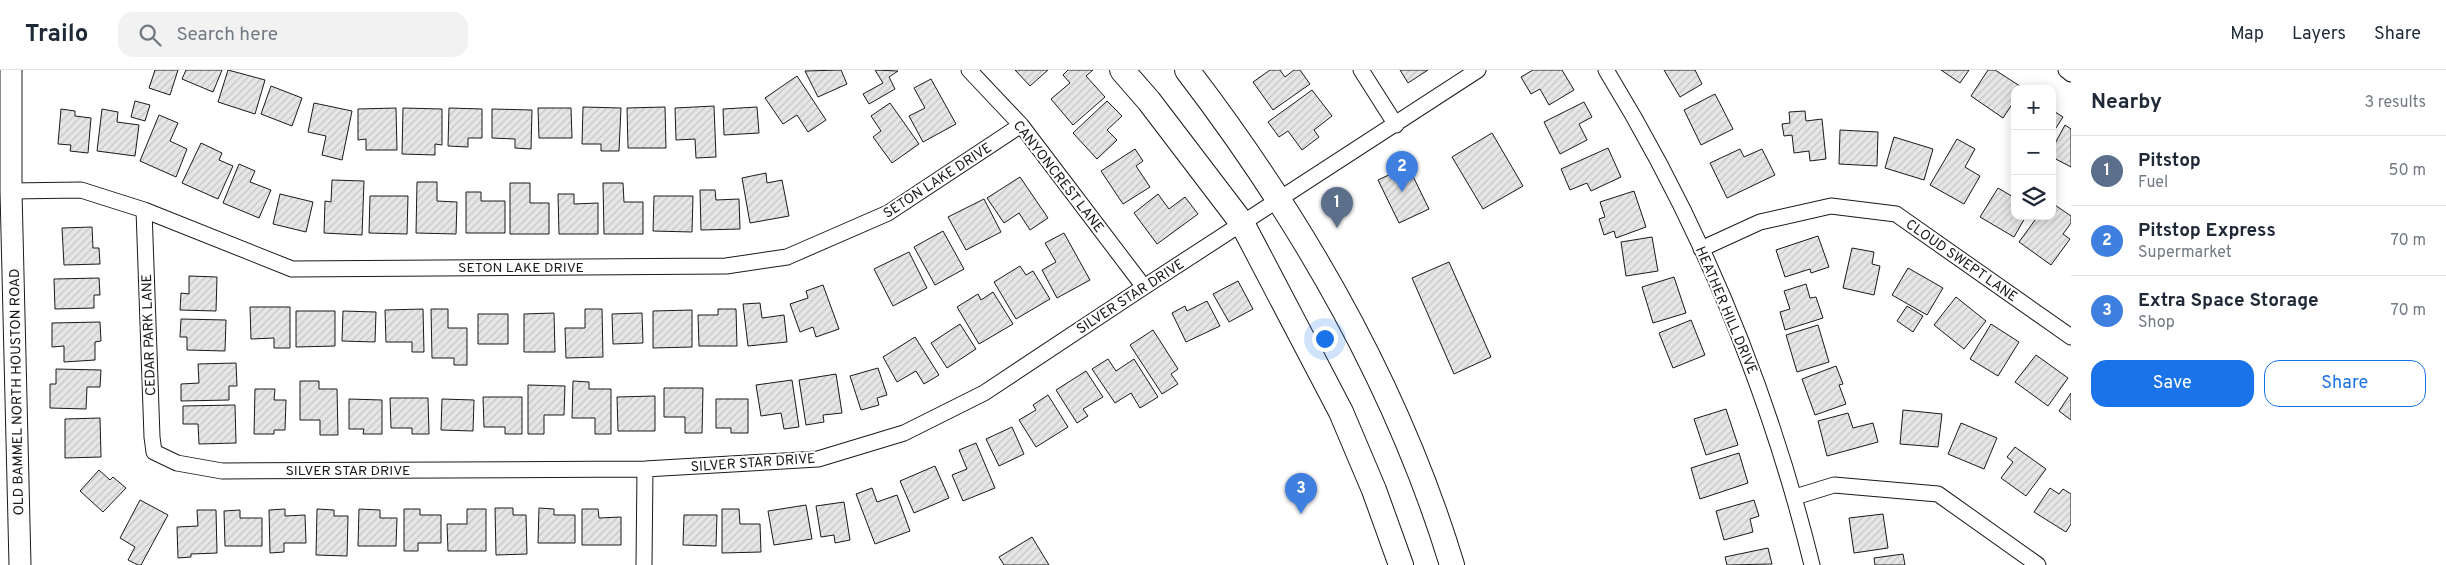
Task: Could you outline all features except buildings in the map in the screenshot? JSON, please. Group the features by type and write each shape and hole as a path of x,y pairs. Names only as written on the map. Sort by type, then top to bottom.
{"main road":[{"path":"1122,70 1149,101 1242,223 1314,356 1341,412 1374,490 1400,565"},
{"path":"1187,70 1233,131 1279,200 1318,262 1357,333 1386,392 1420,472 1452,565"}],"street":[{"name":"OLD BAMMEL NORTH HOUSTON ROAD","path":"11,70 5,191 20,565"},
{"name":"CANYONCREST LANE","path":"969,70 1021,125 1144,287"},
{"path":"1361,70 1396,125"},
{"name":"SILVER STAR DRIVE","path":"160,455 176,463 222,471 645,469 818,459 904,433 984,393 1478,70"},
{"name":"HEATHER HILL DRIVE","path":"1606,70 1638,121 1701,249 1753,372 1795,497 1812,565"},
{"path":"2066,70 2071,74"},
{"name":"SETON LAKE DRIVE","path":"5,191 81,190 144,210 292,269 726,266 787,256 888,213 1021,125"},
{"name":"CLOUD SWEPT LANE","path":"1701,249 1760,222 1830,206 1896,214 2071,337"},
{"name":"CEDAR PARK LANE","path":"144,210 152,437 154,452 160,455"},
{"path":"644,565 645,469"},
{"path":"1795,497 1834,485 1938,494 2038,565"}],"place":[{"name":"Pitstop Express","path":"1402,192"},
{"name":"Pitstop","path":"1337,228"},
{"name":"Extra Space Storage","path":"1301,514"}]}
